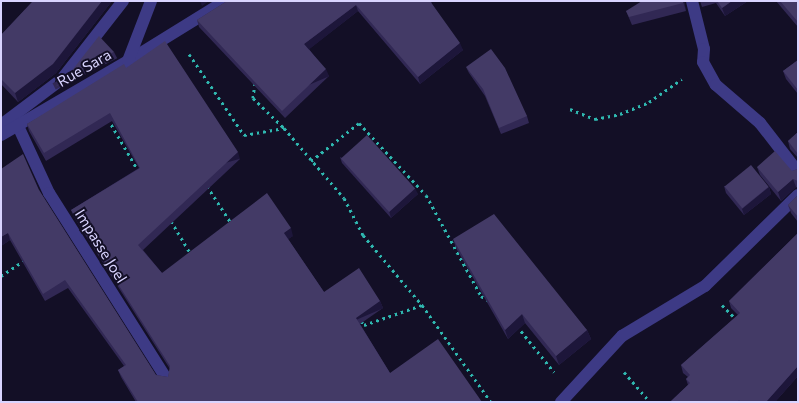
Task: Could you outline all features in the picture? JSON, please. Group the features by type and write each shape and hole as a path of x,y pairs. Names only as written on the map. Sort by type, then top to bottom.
{"street":[{"path":"1,124 62,79 123,1"},
{"name":"Rue Sara","path":"1,135 128,61 151,1"},
{"path":"128,61 225,1"},
{"path":"692,1 704,49 703,62 716,85 760,123 798,172"},
{"name":"Impasse Joel","path":"18,126 48,193 166,378"},
{"path":"561,402 622,336 705,286 798,194"}],"path":[{"path":"174,33 244,135 284,128"},
{"path":"570,109 596,119 629,111 662,94 703,62"},
{"path":"250,75 255,83 253,98 284,128 344,198 363,235 422,305 491,402"},
{"path":"88,85 142,177"},
{"path":"311,161 359,123 426,195 481,296 496,305"},
{"path":"206,184 232,225"},
{"path":"167,216 193,257"},
{"path":"1,276 34,253"},
{"path":"705,286 744,328"},
{"path":"359,319 364,325 422,305"},
{"path":"516,324 571,392"},
{"path":"607,351 650,402"}],"building":[{"path":"33,1 102,1 53,64 15,93 1,79 1,35"},
{"path":"227,1 430,1 460,43 418,77 356,5 304,44 326,69 282,111 197,20"},
{"path":"642,1 683,1 683,3 629,17 626,11"},
{"path":"717,1 732,1 722,8"},
{"path":"780,1 798,1 798,22"},
{"path":"99,36 114,52 55,87 66,78"},
{"path":"165,41 238,152 138,245 162,273 267,193 291,228 284,233 324,292 359,268 380,301 356,318 390,373 438,339 482,402 138,402 118,370 126,365 65,280 43,294 8,233 1,237 1,169 23,154 39,190 156,375 168,377 170,366 71,210 140,168 110,113 44,153 27,124 124,64 126,68"},
{"path":"491,49 505,68 527,116 499,128 483,89 466,67"},
{"path":"798,60 798,90 783,71"},
{"path":"798,132 798,154 788,141"},
{"path":"367,135 415,189 389,212 341,158"},
{"path":"775,151 792,171 798,169 798,181 793,179 778,192 757,167"},
{"path":"751,165 769,187 742,208 725,186"},
{"path":"798,195 798,217 788,205"},
{"path":"494,214 587,330 556,356 522,314 505,330 453,239"},
{"path":"798,233 798,366 766,402 740,402 739,400 738,402 670,402 690,383 686,379 690,375 681,365 740,313 729,301"}]}
